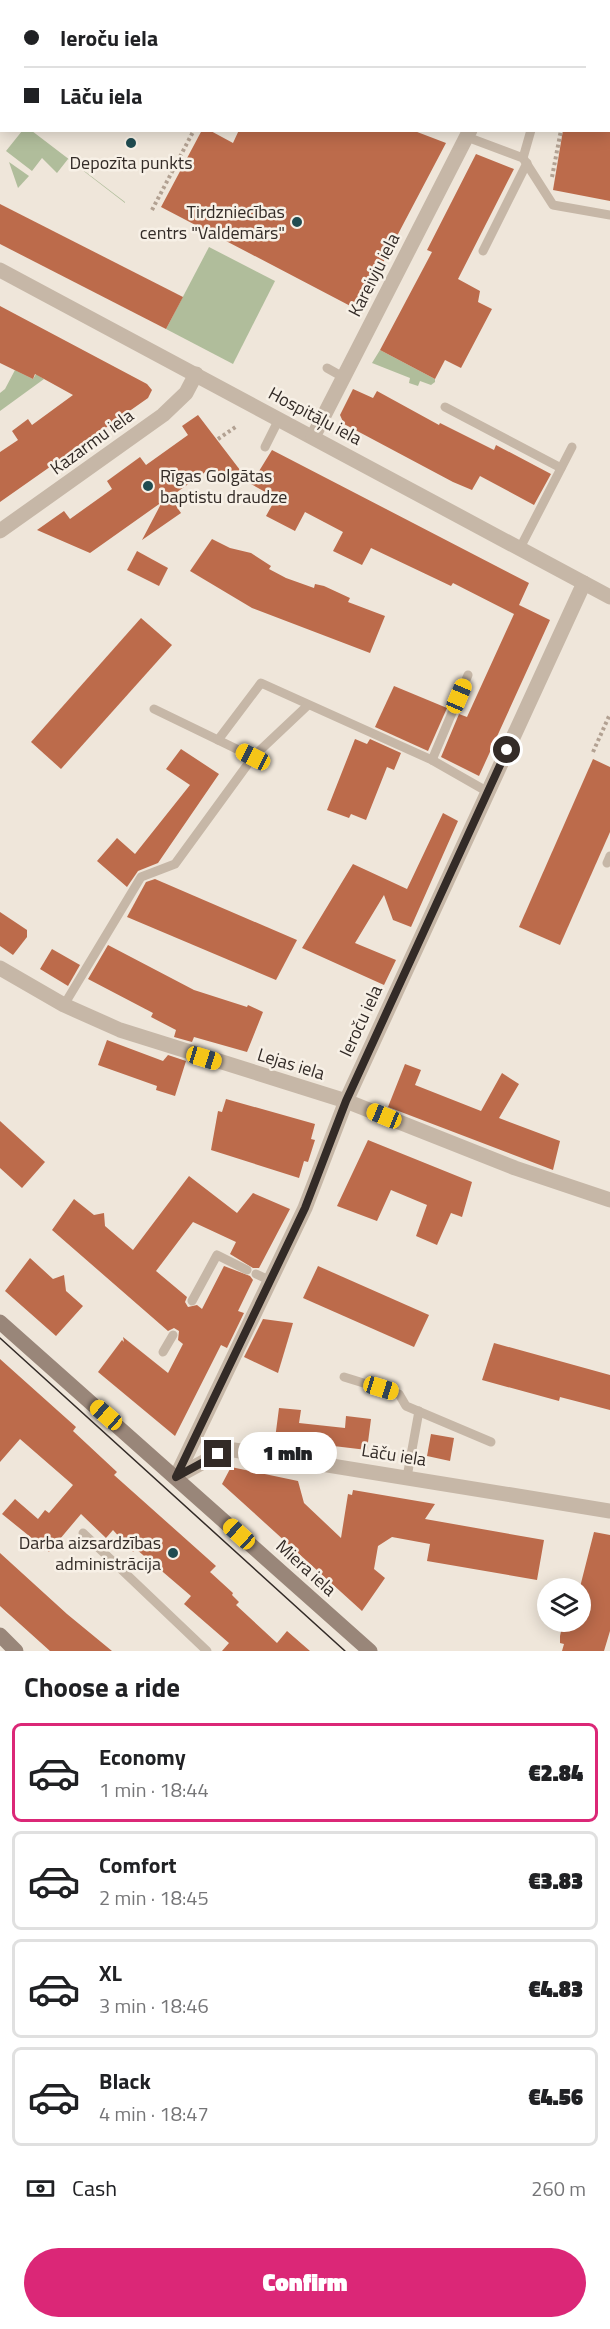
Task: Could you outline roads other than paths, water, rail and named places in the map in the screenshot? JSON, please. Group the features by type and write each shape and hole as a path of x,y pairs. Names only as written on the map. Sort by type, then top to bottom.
{"street":[{"name":"Kareivju iela","path":"313,437 468,134"},
{"name":"Hospitāļu iela","path":"0,270 610,597"},
{"name":"Kazarmu iela","path":"0,531 163,415 186,393 196,374"},
{"name":"Ieroču iela","path":"176,1477 305,1208 346,1101 584,583"},
{"name":"Lejas iela","path":"0,968 93,1019 164,1046 346,1101 514,1168 610,1200"},
{"name":"Miera iela","path":"0,1322 370,1651"},
{"name":"Lāču iela","path":"176,1477 218,1454 234,1450 610,1511"},
{"path":"0,1635 16,1651"}],"lane":[{"path":"483,251 525,160 531,132"},
{"path":"468,134 525,160 553,205 610,215"},
{"path":"327,368 343,377"},
{"path":"445,407 561,468"},
{"path":"265,447 279,419"},
{"path":"520,548 572,447"},
{"path":"432,760 468,675"},
{"path":"218,740 261,683 307,706 432,760 488,792"},
{"path":"64,1005 141,877 175,864 253,757 307,706"},
{"path":"154,709 253,757"},
{"path":"192,1301 217,1255 271,1281"},
{"path":"163,1352 173,1335"},
{"path":"344,1377 399,1394 405,1406 491,1442"},
{"path":"407,1477 418,1412"},
{"path":"83,1533 207,1651"}],"tram line":[{"path":"0,1338 345,1651"}],"place":[{"name":"Depozīta punkts","path":"131,143"},
{"name":"Tirdzniecības centrs \"Valdemārs\"","path":"297,222"},
{"name":"Rīgas Golgātas baptistu draudze","path":"148,486"},
{"name":"Darba aizsardzības administrācija","path":"173,1553"}]}
